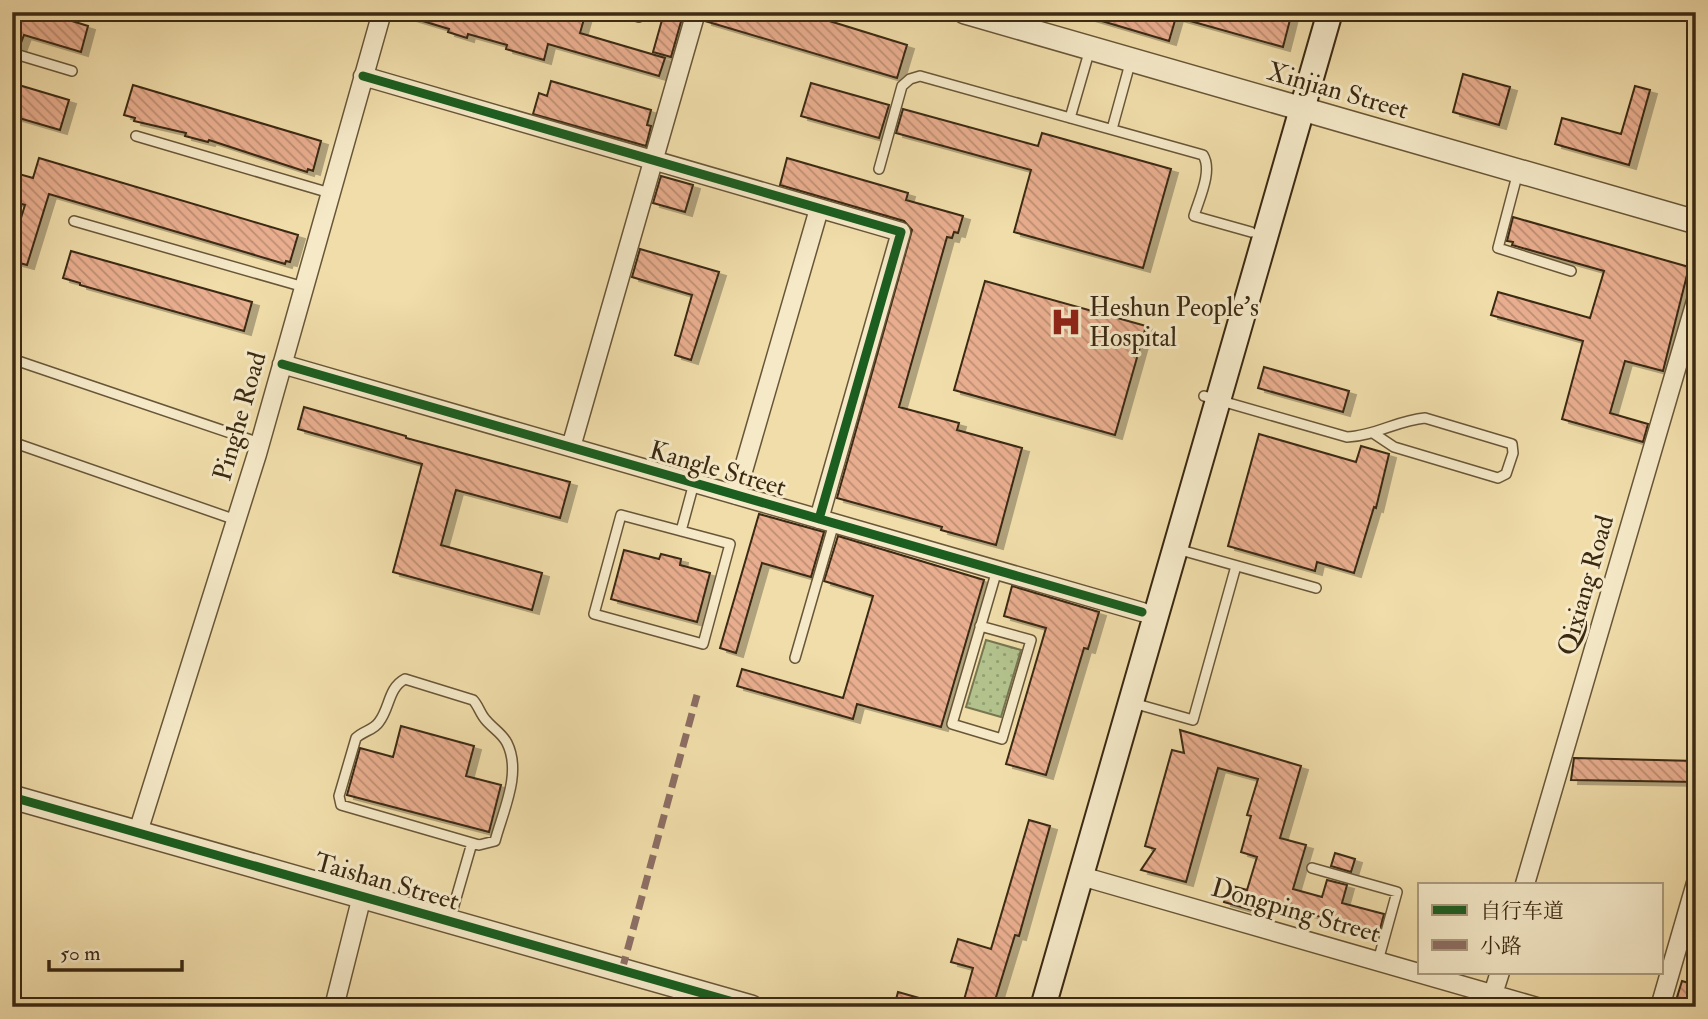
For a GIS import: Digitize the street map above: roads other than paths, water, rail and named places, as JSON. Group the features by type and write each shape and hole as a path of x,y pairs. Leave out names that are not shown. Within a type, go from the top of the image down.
{"main road":[{"path":"1028,1007 1142,612 1211,399 1295,107 1314,12"},
{"path":"1043,1007 1175,549 1251,232 1330,12"}],"street":[{"name":"Pinghe Road","path":"138,832 260,443 382,12"},
{"path":"571,447 695,12"},
{"name":"Xinjian Street","path":"965,12 1696,222"},
{"path":"363,76 901,232 827,521"},
{"path":"736,495 819,208"},
{"name":"Qixiang Road","path":"1525,883 1696,301"},
{"name":"Kangle Street","path":"282,364 1142,612"},
{"name":"Taishan Street","path":"12,797 751,1007"},
{"name":"Dongping Street","path":"1081,876 1418,972"},
{"path":"1660,1007 1696,883"},
{"path":"334,1007 362,896"},
{"name":"Dongping Street","path":"1423,974 1537,1007"},
{"path":"1493,994 1499,974"}],"lane":[{"path":"623,12 639,17"},
{"path":"1070,118 1090,48"},
{"path":"12,54 72,71"},
{"path":"1112,129 1131,60"},
{"path":"879,169 902,86 910,79 920,76 1203,155 1207,161 1207,170 1194,216 1251,232"},
{"path":"136,136 330,193"},
{"path":"1518,171 1498,248 1571,271"},
{"path":"74,221 304,287"},
{"path":"18,361 260,443"},
{"path":"1211,399 1347,437 1373,433 1413,419 1425,418 1512,444 1513,453 1506,474 1498,478 1394,447 1373,433"},
{"path":"12,442 236,520"},
{"path":"681,531 694,483"},
{"path":"621,515 681,531 730,544 703,644 594,614 621,515"},
{"path":"795,658 827,521"},
{"path":"1175,549 1316,588"},
{"path":"1131,703 1193,720 1236,566"},
{"path":"981,626 1031,640 1002,739 952,724 997,570"},
{"path":"405,679 473,700 485,719 501,733 508,744 513,758 512,778 495,841 479,845 472,843 341,805 339,796 356,738 380,721 395,686 405,679"},
{"path":"450,921 472,843"},
{"path":"1312,868 1397,892 1378,961"}],"place":[{"name":"Heshun People's Hospital","path":"1066,322"}]}
